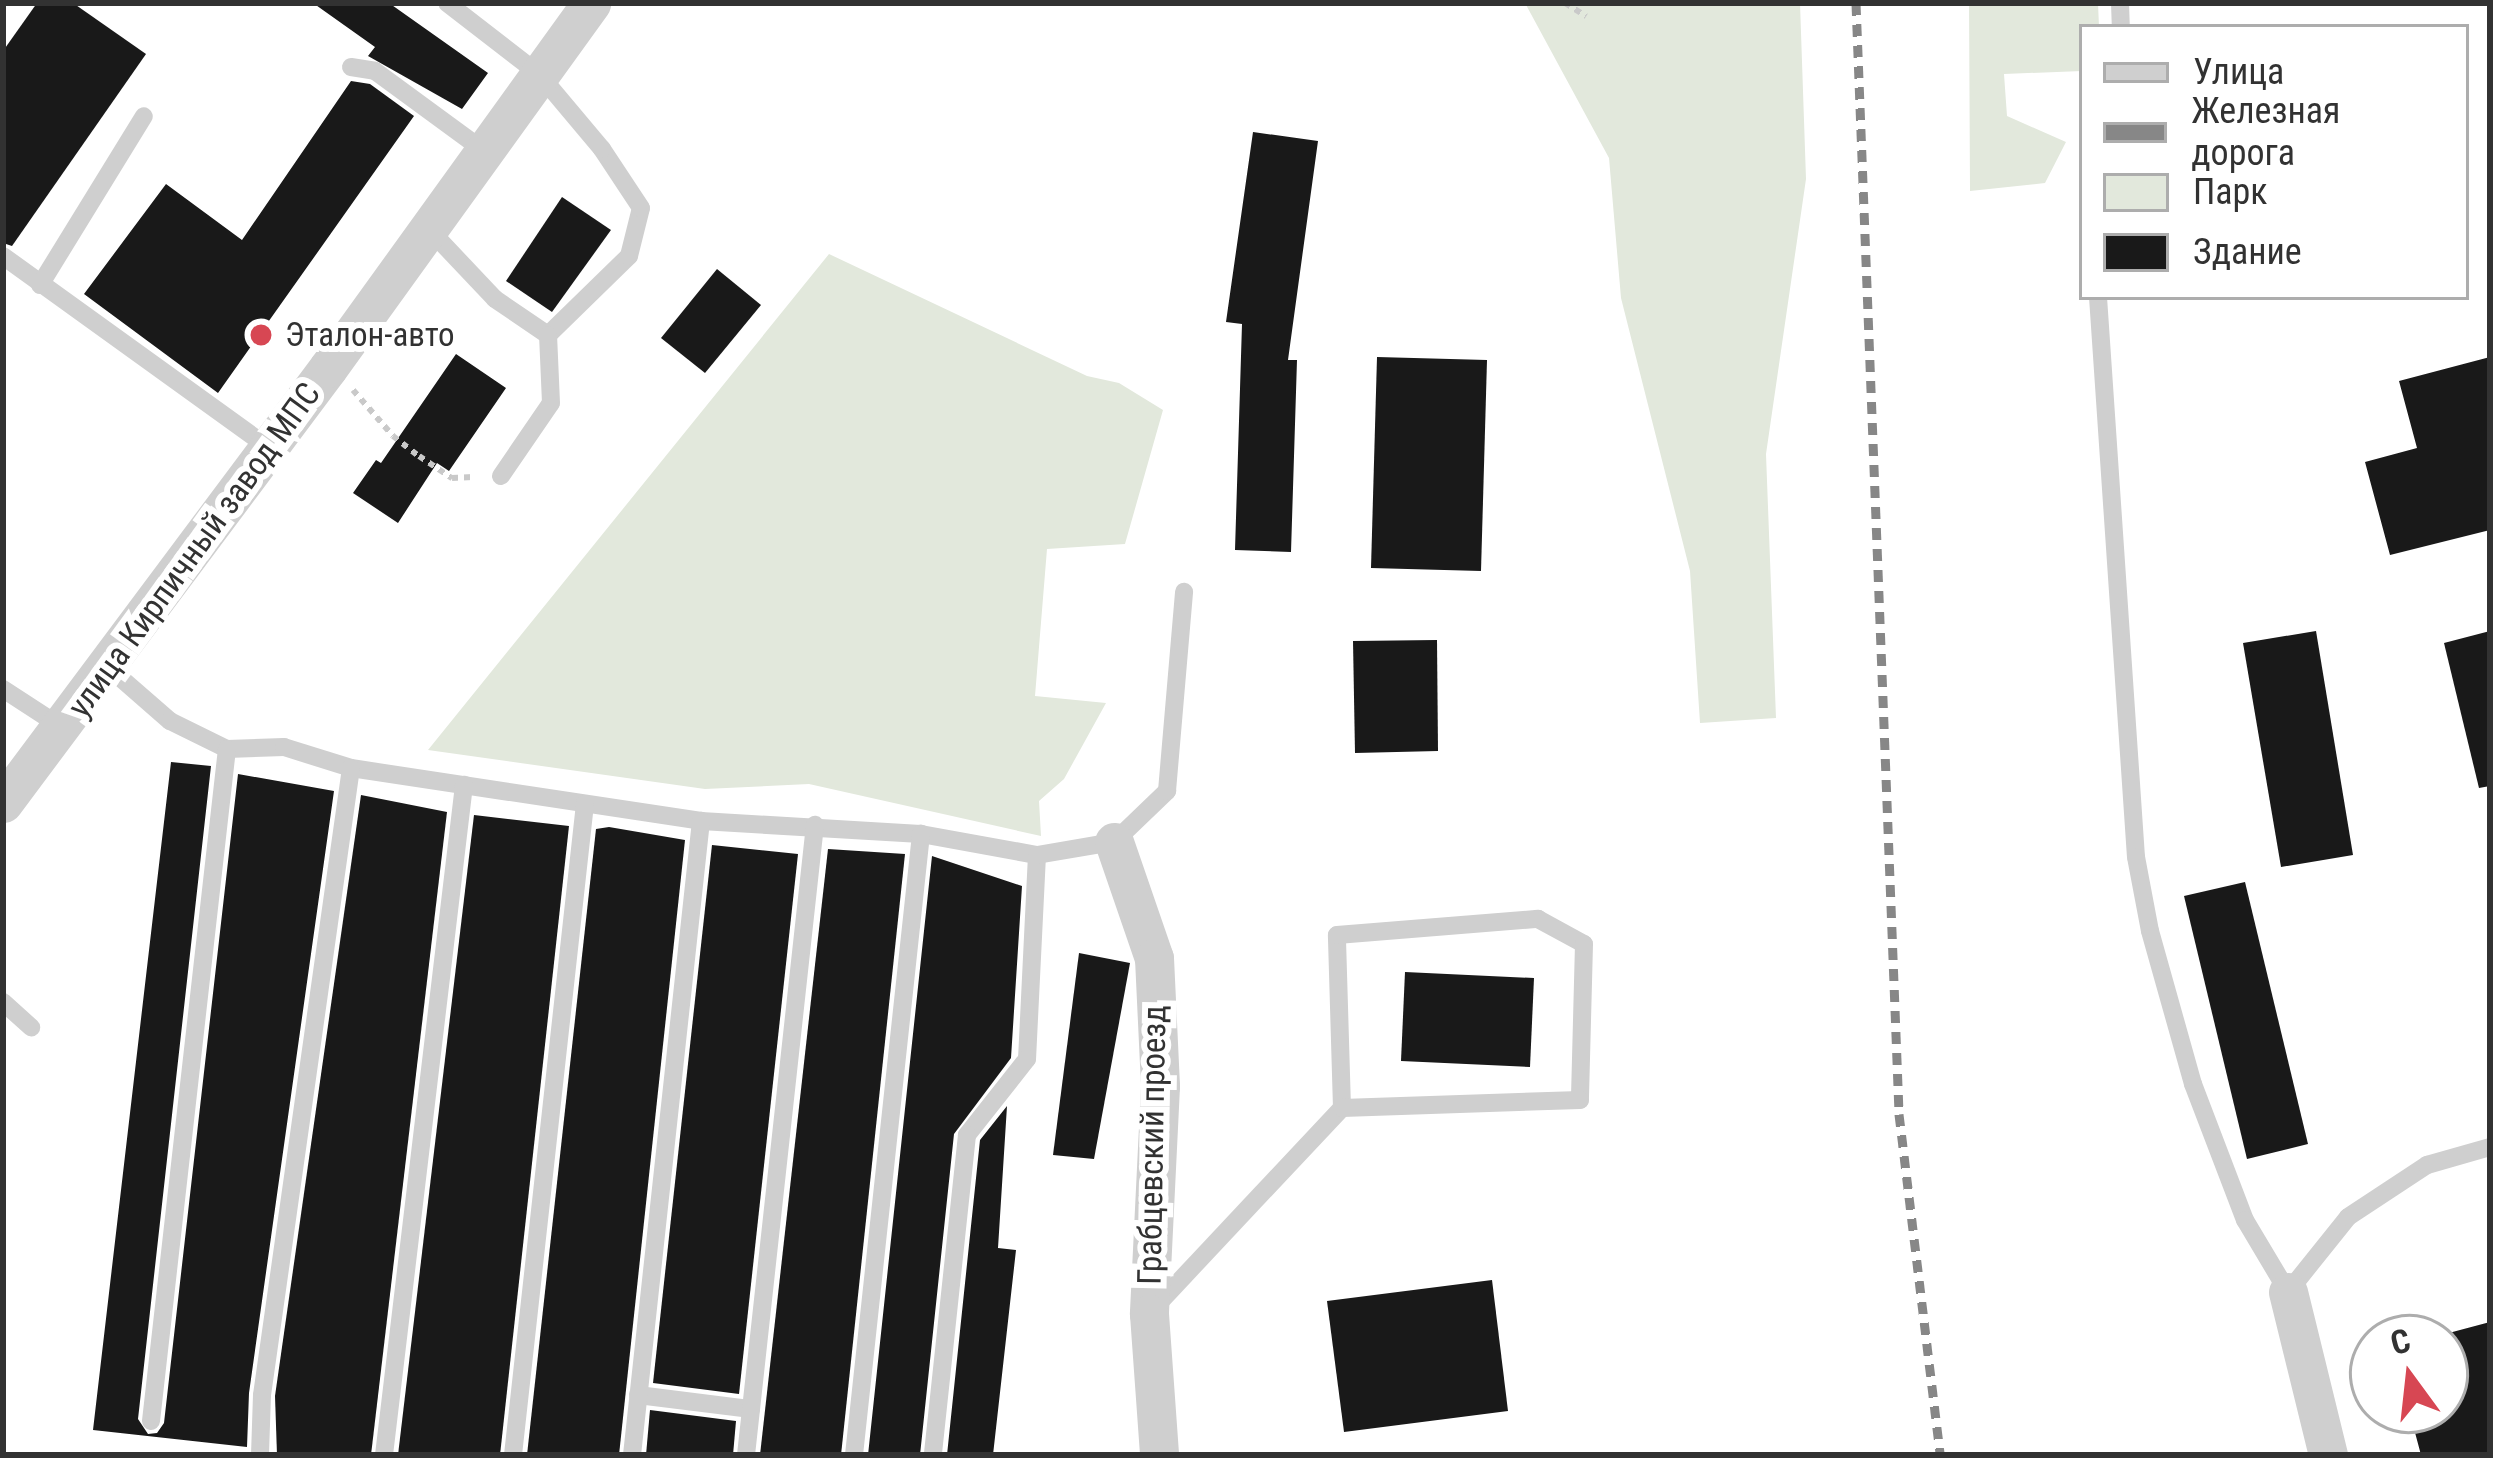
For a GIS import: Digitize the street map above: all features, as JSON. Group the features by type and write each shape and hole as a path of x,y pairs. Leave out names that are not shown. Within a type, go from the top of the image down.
{"street":[{"name":"улица Кирпичный завод МПС","path":"3,803 328,368 591,3"},
{"name":"Грабцевский проезд","path":"1114,842 1154,958 1160,1086 1149,1314 1159,1455"},
{"path":"2288,1292 2328,1455"}],"lane":[{"path":"447,3 539,74 602,149 641,208 629,256 548,335 551,403 501,476"},
{"path":"351,67 375,71 483,150"},
{"path":"40,285 144,116"},
{"path":"426,226 495,299 548,335"},
{"path":"3,256 269,448"},
{"path":"2098,300 2139,876 2193,1084 2246,1220 2288,1292 2348,1216 2427,1165 2490,1147"},
{"path":"108,667 170,721 227,749 284,747 351,768 701,821 921,834 1037,855 1114,842 1168,791 1184,592"},
{"path":"3,689 63,728"},
{"path":"151,1421 227,749"},
{"path":"260,1455 262,1394 351,768"},
{"path":"384,1455 464,785"},
{"path":"513,1455 585,803"},
{"path":"632,1455 701,821"},
{"path":"746,1455 815,825"},
{"path":"854,1455 921,834"},
{"path":"933,1455 967,1135 1027,1058 1037,855"},
{"path":"1149,1314 1342,1108 1337,935 1538,919 1584,944 1580,1100 1342,1108"},
{"path":"3,1002 31,1027"},
{"path":"638,1394 751,1409"}],"path":[{"path":"1564,3 1586,16"},
{"path":"328,368 368,404 393,436 452,478 501,476"}],"green space":[{"path":"1525,3 1800,3 1806,179 1766,454 1776,718 1700,723 1690,571 1621,298 1609,158"},
{"path":"1969,3 2098,3 2099,24 2079,24 2079,71 2004,74 2007,116 2066,142 2045,183 1970,191"},
{"path":"829,254 1087,376 1119,383 1163,410 1125,544 1047,549 1035,696 1106,703 1064,779 1039,801 1041,836 809,784 705,789 428,750"}],"building":[{"path":"37,3 73,3 146,54 12,246 3,243 3,51"},
{"path":"313,3 389,3 488,73 462,109 368,56 375,47"},
{"path":"351,81 370,84 414,116 218,393 84,294 166,184 242,240"},
{"path":"1253,132 1318,141 1288,360 1297,360 1291,552 1235,550 1242,324 1226,322"},
{"path":"562,197 611,230 552,312 506,281"},
{"path":"717,269 761,305 705,373 661,338"},
{"path":"456,354 506,388 449,471 437,463 398,523 353,493 376,460 381,463"},
{"path":"1377,357 1487,360 1481,571 1371,568"},
{"path":"2490,357 2490,530 2390,555 2365,462 2417,448 2399,381"},
{"path":"2316,631 2353,855 2281,867 2243,643"},
{"path":"2490,631 2490,786 2479,788 2444,643"},
{"path":"1437,640 1438,751 1355,753 1353,641"},
{"path":"171,762 211,766 138,1419 148,1434 157,1433 164,1423 238,774 334,791 249,1393 247,1447 93,1430"},
{"path":"361,795 447,812 371,1455 277,1455 275,1396"},
{"path":"474,815 569,826 500,1455 398,1455"},
{"path":"596,829 685,840 619,1455 527,1455"},
{"path":"712,845 798,854 739,1394 653,1383"},
{"path":"828,849 905,854 841,1455 760,1455"},
{"path":"932,856 1022,886 1011,1058 954,1134 920,1455 868,1455"},
{"path":"2245,882 2308,1144 2247,1159 2184,896"},
{"path":"1079,953 1130,963 1094,1159 1053,1155"},
{"path":"1405,972 1534,978 1530,1067 1401,1061"},
{"path":"1007,1106 998,1248 1016,1250 993,1455 947,1455 980,1140"},
{"path":"1492,1280 1508,1411 1344,1432 1327,1301"},
{"path":"2490,1322 2490,1455 2421,1455 2415,1434 2469,1434 2469,1328"},
{"path":"650,1410 736,1421 733,1455 646,1455"}],"railway":[{"path":"1856,3 1899,1114 1940,1455"}],"place":[{"name":"Эталон-авто","path":"261,335"}]}
